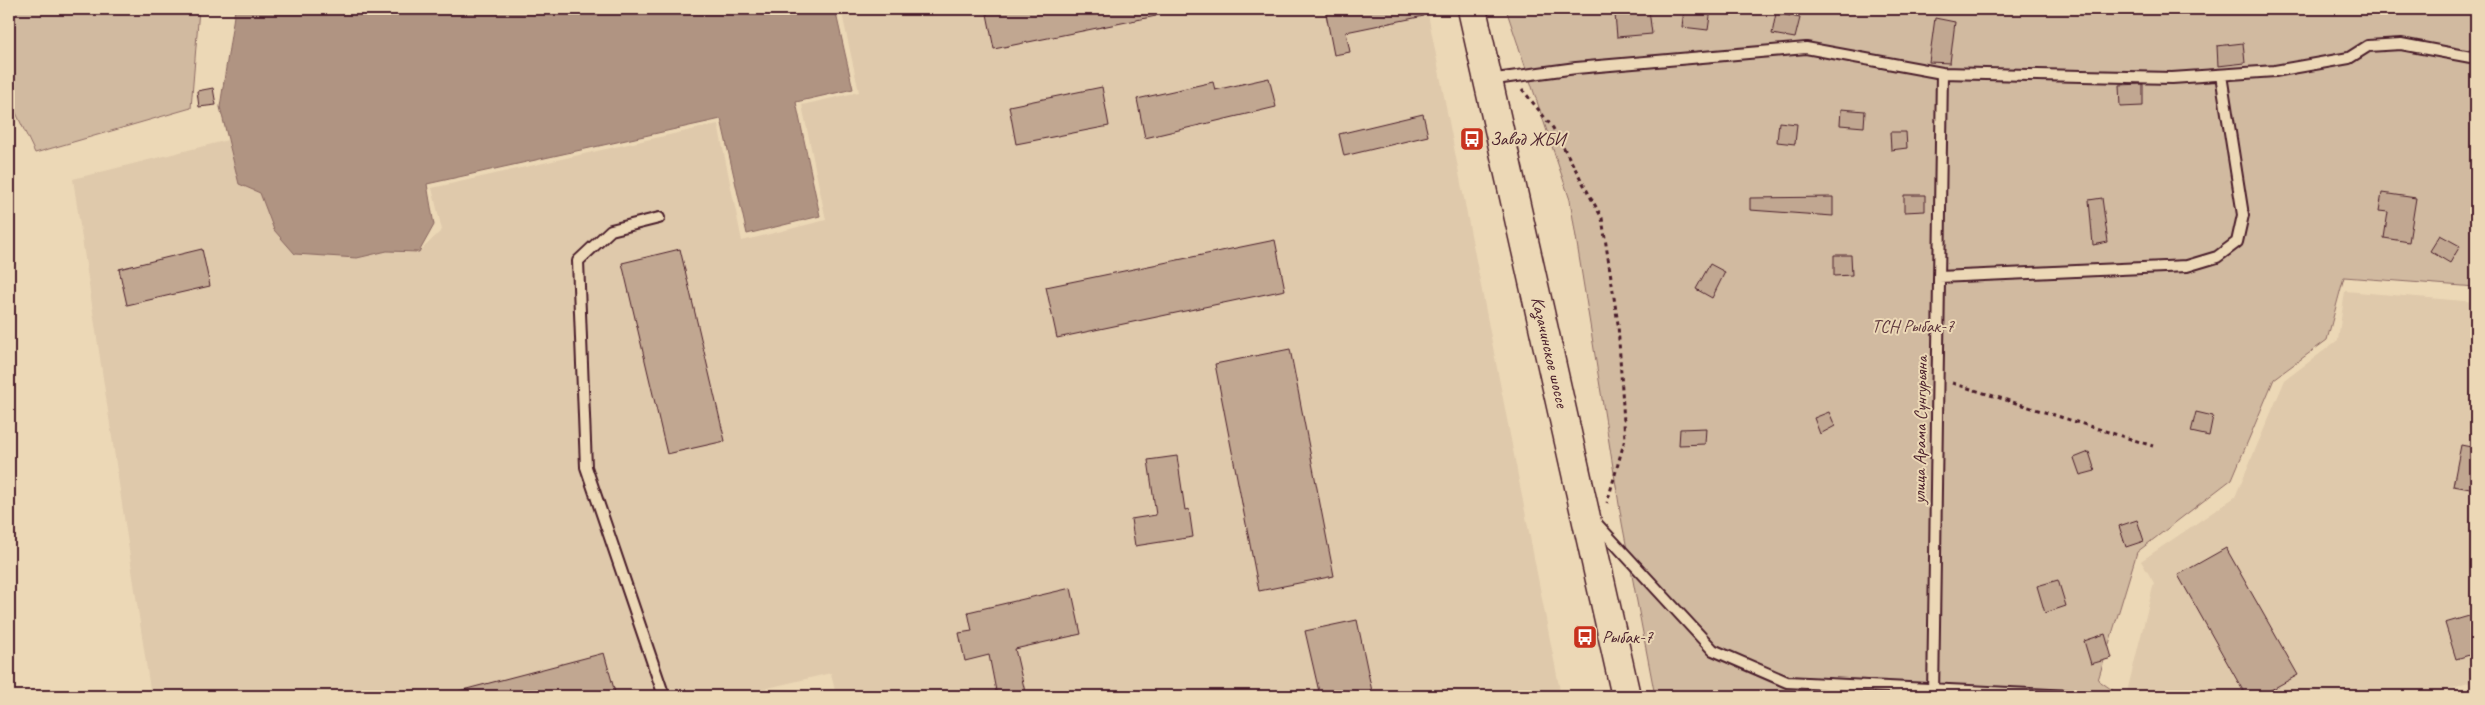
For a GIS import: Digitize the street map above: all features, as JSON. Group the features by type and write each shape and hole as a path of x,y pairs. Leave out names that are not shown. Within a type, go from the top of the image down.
{"main road":[{"name":"Казачинское шоссе","path":"1472,9 1500,78 1593,520 1626,696"}],"lane":[{"path":"1500,78 1576,68 1806,48 1942,73 2172,78 2275,71 2349,58 2368,46 2401,44 2476,58"},
{"name":"улица Арама Сунгурьяна","path":"1933,693 1942,73"},
{"path":"1939,277 2187,266 2217,257 2237,242 2243,215 2221,75"},
{"path":"659,218 611,230 578,261 586,467 664,696"},
{"path":"1593,520 1713,650 1787,682 1933,693 2070,696"}],"path":[{"path":"1500,78 1553,128 1602,218 1618,324 1625,439 1593,520"},
{"path":"1937,378 2153,446"}],"shaded area":[{"path":"235,9 835,9 853,89 796,102 820,216 747,234 721,119 427,184 434,225 419,252 387,251 357,258 295,254 274,230 260,193 239,184 220,107"},
{"path":"841,9 1427,9 1561,696 836,696 831,673 734,696 151,696 73,179 228,140 239,184 260,193 274,230 357,258 387,251 419,252 442,230 432,188 718,124 742,241 826,220 802,105 859,92"},
{"path":"2345,291 2476,302 2476,680 2431,696 2126,696 2154,583 2141,561 2235,497 2285,380 2338,340"}],"green space":[{"path":"9,9 199,9 191,108 35,153 9,98"},
{"name":"ТСН Рыбак-7","path":"1506,9 2476,9 2476,287 2344,277 2327,340 2274,379 2232,479 2137,552 2098,680 2121,696 1655,696 1622,523 1570,200"}],"building":[{"path":"986,9 1155,9 1156,16 994,49"},
{"path":"1325,9 1423,9 1424,16 1346,32 1350,52 1334,55"},
{"path":"1684,9 1711,9 1708,30 1682,27"},
{"path":"1649,10 1652,34 1617,37 1615,14"},
{"path":"1776,13 1800,18 1795,38 1772,34"},
{"path":"1935,18 1955,22 1950,63 1929,62"},
{"path":"2243,43 2245,63 2218,66 2217,46"},
{"path":"1269,78 1276,107 1145,138 1137,99 1213,82 1215,90"},
{"path":"2143,84 2143,106 2120,107 2119,85"},
{"path":"1102,87 1109,126 1016,144 1009,106"},
{"path":"213,88 216,105 199,107 197,91"},
{"path":"1841,109 1865,111 1864,127 1840,125"},
{"path":"1423,114 1428,136 1344,156 1339,134"},
{"path":"1779,122 1797,124 1795,144 1777,142"},
{"path":"1890,132 1906,132 1907,148 1891,150"},
{"path":"2382,193 2416,198 2409,242 2384,238 2388,212 2379,211"},
{"path":"1904,195 1925,195 1925,211 1904,212"},
{"path":"1833,197 1833,216 1750,210 1750,198"},
{"path":"2102,198 2108,242 2093,245 2089,200"},
{"path":"2440,235 2460,246 2450,263 2430,251"},
{"path":"1275,240 1285,290 1057,338 1046,287"},
{"path":"202,249 210,286 127,305 119,269"},
{"path":"680,249 725,441 667,454 622,263"},
{"path":"1834,255 1851,255 1852,275 1834,276"},
{"path":"1710,264 1725,272 1712,298 1696,289"},
{"path":"1290,349 1334,576 1259,591 1215,364"},
{"path":"1829,412 1835,426 1820,434 1814,418"},
{"path":"2196,412 2213,416 2209,436 2191,432"},
{"path":"1706,428 1705,444 1679,445 1680,429"},
{"path":"2461,445 2476,448 2476,490 2453,486"},
{"path":"2089,452 2095,471 2080,475 2074,458"},
{"path":"1177,456 1185,510 1189,509 1193,537 1135,546 1131,519 1156,515 1148,460"},
{"path":"2137,520 2144,541 2126,547 2119,526"},
{"path":"2226,548 2298,675 2260,696 2246,696 2178,575"},
{"path":"2058,580 2066,606 2045,613 2037,586"},
{"path":"1071,588 1081,634 1015,649 1026,696 997,696 989,655 965,661 959,633 972,631 968,612"},
{"path":"2476,614 2476,653 2456,659 2445,623"},
{"path":"1357,620 1373,696 1320,696 1305,631"},
{"path":"2105,634 2112,658 2091,664 2084,641"},
{"path":"604,653 616,696 460,696 459,691"}],"place":[{"name":"Завод ЖБИ","path":"1472,139"},
{"name":"Рыбак-7","path":"1585,637"}]}
